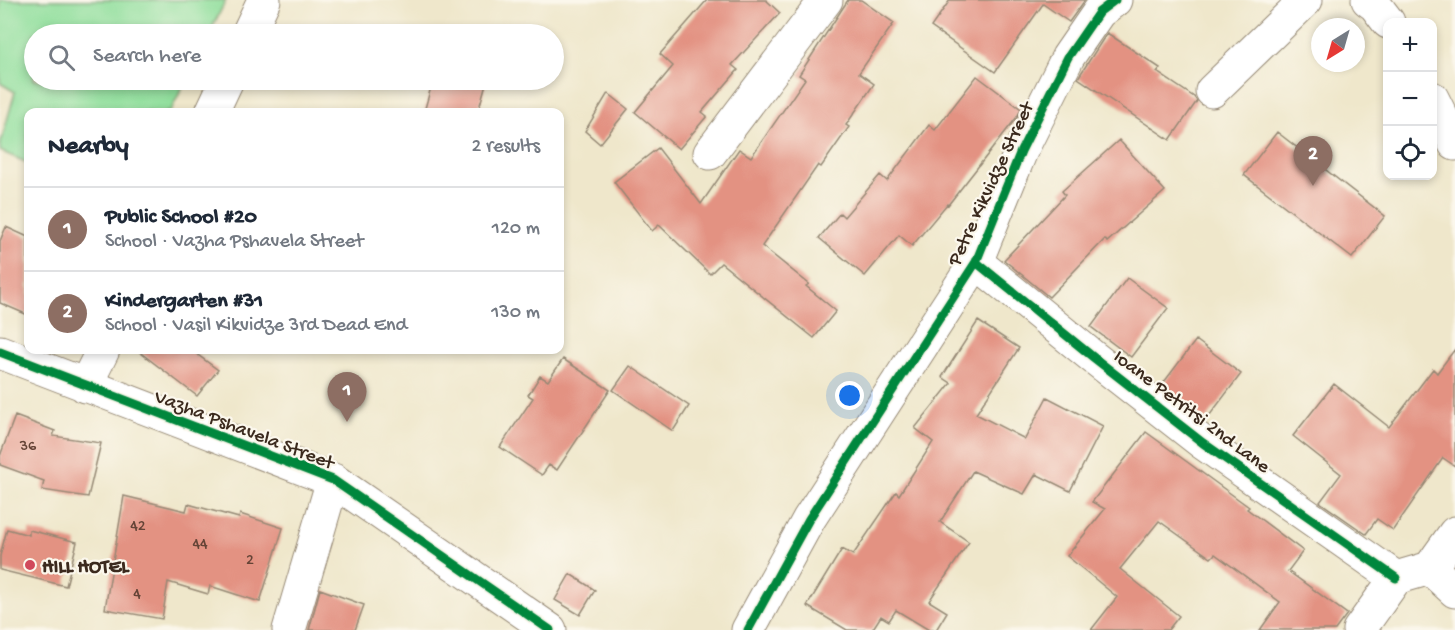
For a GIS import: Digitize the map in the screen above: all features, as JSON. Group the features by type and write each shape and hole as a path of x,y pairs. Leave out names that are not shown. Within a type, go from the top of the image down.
{"street":[{"path":"253,24 264,0"},
{"path":"710,153 826,0"},
{"name":"Petre Kikvidze Street","path":"748,630 809,519 976,262 1021,150 1068,57 1099,12 1115,0"},
{"path":"1212,91 1306,0"},
{"path":"1368,0 1385,18"},
{"path":"214,108 222,90"},
{"path":"1437,108 1455,144"},
{"name":"Ioane Petritsi 2nd Lane","path":"976,262 1203,443 1396,578"},
{"name":"Vazha Pshavela Street","path":"0,352 333,480 550,630"},
{"path":"85,386 101,354"},
{"path":"289,630 333,480"},
{"path":"1359,630 1396,578 1430,568 1455,533"},
{"path":"1430,568 1455,591"}],"green space":[{"path":"0,0 226,0 214,24 24,24 24,90 181,90 172,108 24,108 24,161 0,151 15,92 0,83"}],"building":[{"path":"707,0 766,0 780,13 732,65 738,70 702,112 707,116 679,149 635,112 673,66 660,54"},
{"path":"848,0 861,0 894,23 859,73 874,84 846,125 849,127 821,167 818,165 762,246 809,284 806,286 836,311 814,338 721,263 710,274 659,225 652,231 614,182 658,148 701,204 739,149 751,157 805,79 799,75"},
{"path":"950,0 1085,0 1069,22 1043,4 995,72 931,27"},
{"path":"1107,33 1160,68 1157,72 1197,101 1170,140 1078,78"},
{"path":"977,76 1021,109 1017,117 948,205 912,246 899,235 865,276 819,238 840,213 844,217 880,175 887,181 929,125 935,130"},
{"path":"430,90 484,90 479,108 425,108"},
{"path":"608,93 628,109 600,144 585,131"},
{"path":"1277,132 1385,216 1352,258 1244,175"},
{"path":"1119,140 1165,191 1107,242 1105,239 1049,297 1004,260 1065,195 1062,191"},
{"path":"6,227 24,235 24,313 0,303 0,241"},
{"path":"1127,278 1168,308 1131,357 1091,327"},
{"path":"978,321 1019,348 976,414 1025,439 1047,397 1103,426 1070,491 1036,474 1024,494 973,471 940,522 969,542 929,601 947,612 936,630 929,630 896,610 889,621 881,616 872,630 847,630 807,606 842,549 853,555 896,492 899,495 933,442 915,428 951,383 942,377"},
{"path":"1196,340 1241,374 1206,420 1161,386"},
{"path":"1455,349 1455,466 1443,458 1393,530 1377,519 1366,534 1320,502 1341,474 1293,436 1334,384 1389,427 1433,369 1437,373"},
{"path":"142,354 196,354 218,370 197,396"},
{"path":"563,359 610,390 557,470 549,465 542,475 500,447 533,398 528,395 540,376 548,381"},
{"path":"630,366 689,406 673,431 613,390"},
{"path":"15,416 55,431 53,436 101,443 88,497 42,490 44,481 0,465 0,456"},
{"path":"1146,432 1249,507 1247,509 1303,551 1288,571 1347,614 1335,630 1260,630 1280,602 1215,554 1211,558 1159,521 1120,569 1179,616 1168,630 1091,630 1117,597 1067,556 1105,509 1092,502"},
{"path":"124,496 186,511 188,504 239,518 240,514 283,528 260,602 210,586 208,594 168,582 162,619 105,609"},
{"path":"7,529 29,535 29,530 77,542 66,586 0,570 0,556"},
{"path":"570,574 595,590 580,615 555,600"},
{"path":"320,589 364,605 355,630 309,630"}],"cycle path":[{"path":"748,630 809,519 976,262 1021,151 1068,57 1099,12 1115,0"},
{"path":"976,262 1203,443 1396,578"},
{"path":"0,352 333,480 550,630"}],"place":[{"name":"Kindergarten #31","path":"1313,186"},
{"name":"Public School #20","path":"347,422"},
{"name":"HILL HOTEL","path":"30,565"}]}
